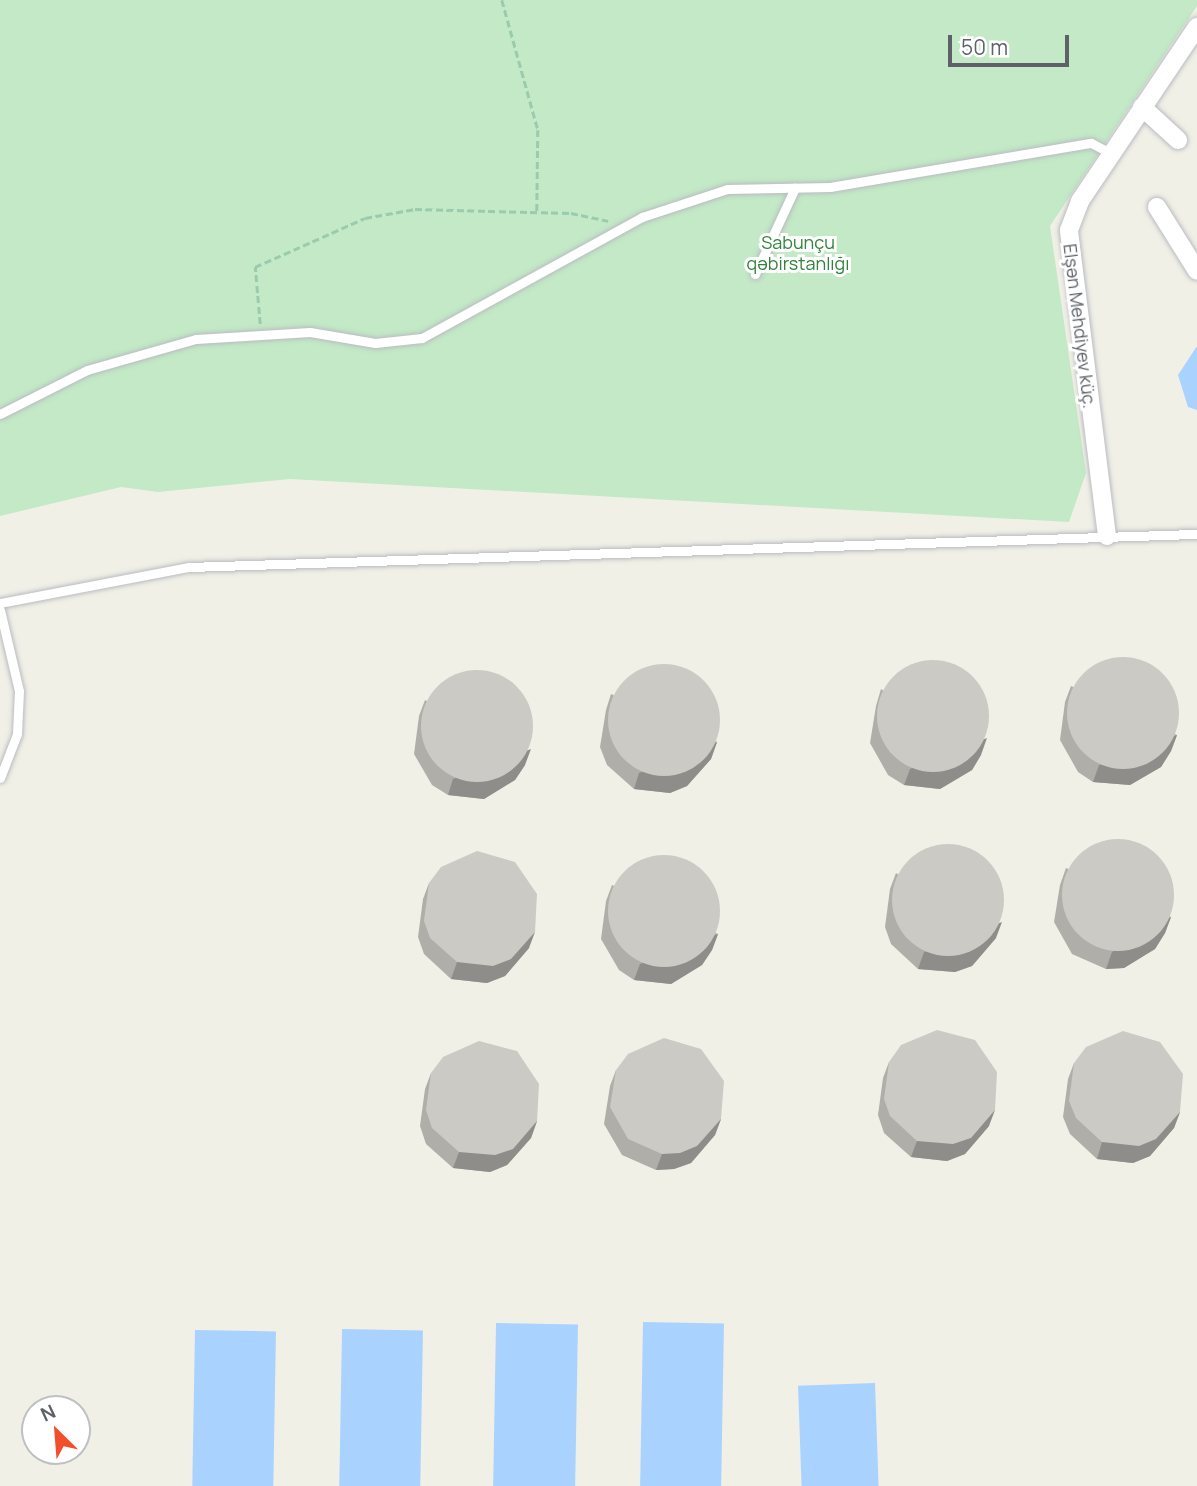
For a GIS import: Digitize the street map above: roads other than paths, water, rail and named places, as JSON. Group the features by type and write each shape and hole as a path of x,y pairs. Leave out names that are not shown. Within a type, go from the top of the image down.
{"street":[{"name":"Elşən Mehdiyev küç.","path":"1107,536 1068,241 1076,210 1111,153 1197,27"},
{"path":"1142,107 1178,140"},
{"path":"1157,207 1197,271"}],"lane":[{"path":"0,414 131,355 261,333 310,332 375,343 422,338 620,228 727,189 795,188 1091,143 1111,153"},
{"path":"755,274 795,188"},
{"path":"0,603 189,567 1197,534"},
{"path":"0,610 19,691 17,734 0,778"}],"water":[{"path":"1197,346 1197,410 1188,407 1178,375"},
{"path":"643,1322 724,1323 721,1486 640,1486"},
{"path":"496,1323 578,1324 575,1486 493,1486"},
{"path":"342,1329 423,1330 420,1486 339,1486"},
{"path":"195,1330 276,1331 273,1486 192,1486"},
{"path":"875,1383 879,1486 802,1486 798,1386"}],"park label":[{"name":"Sabunçu qəbirstanlığı","path":"798,253"}]}
